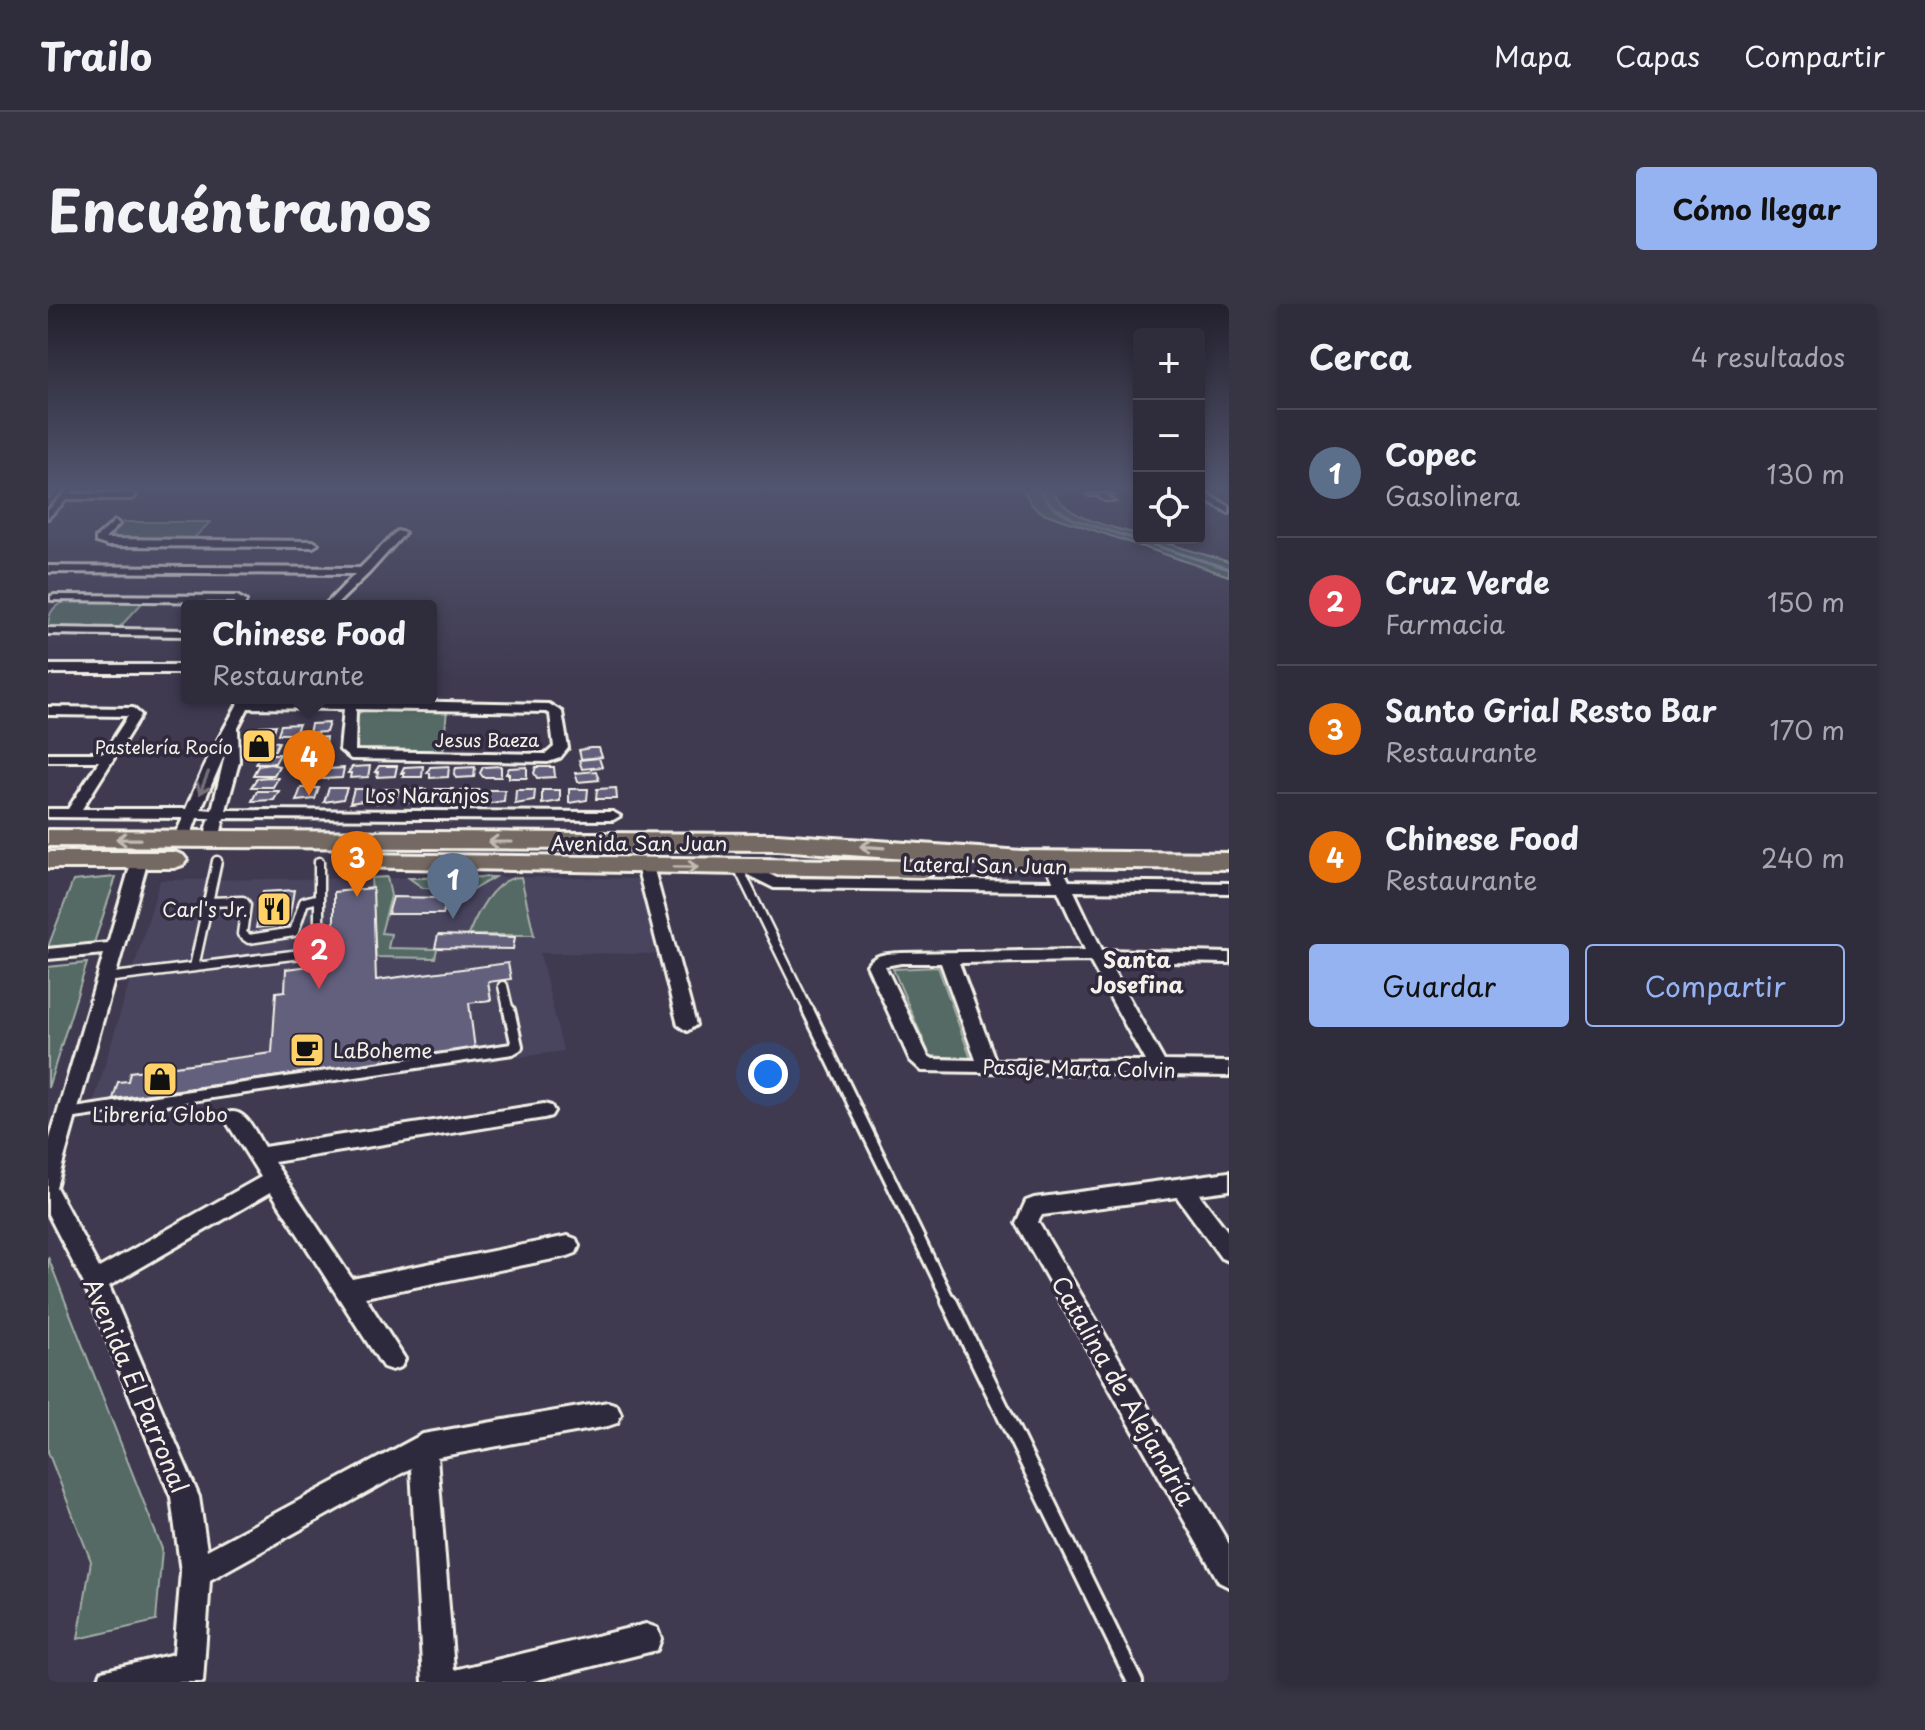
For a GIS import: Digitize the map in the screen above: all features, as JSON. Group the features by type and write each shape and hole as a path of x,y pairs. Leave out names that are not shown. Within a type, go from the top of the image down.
{"main road":[{"name":"Avenida San Juan","path":"48,838 181,840 213,862 454,842 862,846 1037,859 1229,861"},
{"path":"328,862 363,858 445,861 460,854 460,848 454,842"},
{"path":"565,865 547,860 543,853 558,847 692,843"},
{"name":"Avenida San Juan","path":"48,860 741,867 1059,878 1229,872"}],"street":[{"path":"335,600 385,550"},
{"path":"288,571 296,562"},
{"path":"48,569 366,571"},
{"path":"52,603 75,569"},
{"path":"52,603 181,600"},
{"path":"191,600 239,600"},
{"path":"48,631 181,633"},
{"path":"173,669 181,661"},
{"path":"48,669 181,669"},
{"name":"Jesus Baeza","path":"240,711 549,708 556,712 561,748 548,758 351,755 347,750 349,711"},
{"path":"48,711 133,712 135,715 72,813"},
{"path":"181,840 213,762 240,711"},
{"path":"213,862 219,813 232,762 240,711"},
{"path":"48,757 108,757"},
{"name":"Los Naranjos","path":"48,813 613,816"},
{"path":"48,1182 140,860"},
{"path":"645,866 687,1025"},
{"path":"1059,878 1096,955 1158,1068"},
{"name":"Lateral San Juan","path":"1059,878 1229,888"},
{"path":"48,954 115,948"},
{"path":"988,1067 948,957 1096,955 1229,958"},
{"name":"Pasaje Marta Colvin","path":"948,957 881,960 876,965 920,1060 929,1066 1229,1069"},
{"path":"259,1156 544,1111"},
{"path":"234,1118 392,1359"},
{"path":"95,1282 274,1180"},
{"path":"1229,1181 1182,1187 1229,1251"},
{"name":"Catalina de Alejandría","path":"1182,1187 1034,1207 1027,1223 1229,1572"},
{"name":"Avenida El Parronal","path":"48,1193 56,1222 95,1282 185,1497 196,1572 188,1674"},
{"path":"347,1290 568,1246"},
{"path":"196,1572 423,1447 608,1414"},
{"path":"423,1447 439,1682"},
{"path":"463,1682 646,1639"},
{"path":"113,1682 188,1674"}],"lane":[{"path":"194,967 213,862"},
{"path":"106,978 309,953 319,946 319,898 328,862"},
{"path":"741,867 1135,1682"},
{"path":"207,902 243,901 246,905 242,934 249,939 294,932 304,902 319,898"},
{"path":"68,1114 512,1049 517,1046 503,986"}],"shaded area":[{"path":"641,879 659,954 540,953 563,1051 89,1118 160,880"}],"green space":[{"path":"1153,550 1191,550 1229,562 1229,576"},
{"path":"144,601 118,629 48,629 51,612 65,602"},
{"path":"447,709 443,753 363,752 357,748 357,715 362,711"},
{"path":"116,877 94,943 48,947 73,881"},
{"path":"387,877 391,896 381,933 391,934 388,948 437,949 435,958 376,957 371,878"},
{"path":"495,877 474,889 423,888 409,878"},
{"path":"521,877 534,935 468,935 482,907 495,890 511,879"},
{"path":"87,963 48,1088 48,967"},
{"path":"938,967 971,1059 930,1056 893,969"},
{"path":"48,1257 162,1549 156,1621 78,1639 91,1561 48,1452"}],"building":[{"path":"329,723 326,732 309,733 311,724"},
{"path":"299,724 295,734 278,734 281,725"},
{"path":"276,725 273,734 255,735 259,726"},
{"path":"326,737 325,746 304,747 305,739"},
{"path":"259,742 279,742 275,750 255,750"},
{"path":"599,748 602,757 581,759 579,750"},
{"path":"324,749 323,757 302,759 303,750"},
{"path":"263,753 280,754 275,763 255,763"},
{"path":"599,758 602,767 582,769 579,760"},
{"path":"318,764 317,773 296,775 297,766"},
{"path":"258,766 279,766 274,775 253,775"},
{"path":"370,766 368,777 350,778 351,773 348,773 352,767"},
{"path":"379,766 397,766 395,776 377,777 378,772 375,772"},
{"path":"423,766 422,777 403,777 404,773 401,773 404,767"},
{"path":"449,766 448,777 430,778 430,773 427,773 430,767"},
{"path":"501,766 501,777 483,777 480,773 483,767"},
{"path":"475,767 474,777 456,778 454,774 456,768"},
{"path":"527,767 527,778 509,778 506,774 509,768"},
{"path":"536,767 554,767 555,777 537,778 534,773"},
{"path":"344,768 342,778 323,779 326,769"},
{"path":"596,771 599,780 578,782 575,773"},
{"path":"257,778 278,778 273,787 251,787"},
{"path":"301,788 319,788 315,799 296,801"},
{"path":"329,788 347,788 343,799 324,802"},
{"path":"616,788 617,799 596,799 597,789"},
{"path":"354,789 373,789 369,800 350,803"},
{"path":"381,789 399,789 396,800 377,803"},
{"path":"408,789 426,789 424,800 405,803"},
{"path":"435,789 453,789 451,800 433,803"},
{"path":"569,789 588,789 587,800 569,803"},
{"path":"460,790 479,790 477,801 458,804"},
{"path":"487,790 505,790 504,801 485,804"},
{"path":"516,790 535,790 534,801 515,804"},
{"path":"542,790 560,790 560,801 542,804"},
{"path":"257,791 279,791 274,800 252,801"},
{"path":"373,888 376,980 508,963 511,979 488,982 491,1000 469,1003 475,1049 113,1099 118,1082 128,1081 130,1072 272,1053 276,992 285,991 286,969 334,963 334,892"},
{"path":"294,890 288,925 256,928 263,892"},
{"path":"393,897 447,898 443,914 388,914"},
{"path":"438,935 515,937 513,949 435,948"}],"waterway":[{"path":"1170,550 1229,569"}],"place":[{"name":"Pastelería Rocío","path":"259,746"},
{"name":"Chinese Food","path":"309,796"},
{"name":"Santo Grial Resto Bar","path":"357,897"},
{"name":"Carl's Jr.","path":"274,909"},
{"name":"Copec","path":"453,919"},
{"name":"Cruz Verde","path":"319,989"},
{"name":"LaBoheme","path":"307,1050"},
{"name":"Librería Globo","path":"160,1079"}],"district":[{"name":"Santa Josefina","path":"1137,970"}]}
